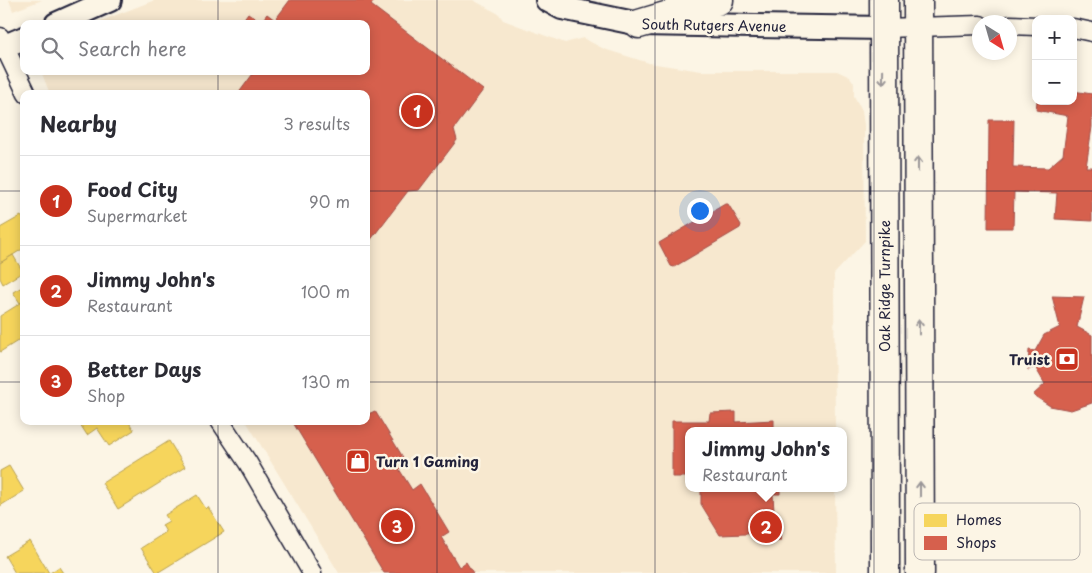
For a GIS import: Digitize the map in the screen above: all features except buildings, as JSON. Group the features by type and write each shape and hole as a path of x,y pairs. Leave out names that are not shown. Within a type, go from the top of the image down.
{"highway":[{"path":"639,24 719,0"},
{"name":"Oak Ridge Turnpike","path":"884,0 885,573"},
{"path":"918,0 920,503"},
{"path":"869,573 869,447 884,368"},
{"path":"920,560 920,573"}],"street":[{"path":"65,20 110,0"},
{"name":"South Rutgers Avenue","path":"547,0 562,8 639,24 885,28"},
{"path":"885,28 972,25"},
{"path":"1017,25 1032,26"},
{"path":"1077,29 1092,32"},
{"path":"20,39 1,44 24,90"},
{"path":"223,425 251,469 312,573"}],"shaded area":[{"path":"9,0 42,0 13,11"},
{"path":"155,0 473,0 499,14 503,20 565,43 583,38 604,49 649,63 701,71 837,71 850,77 854,83 854,96 862,111 864,125 865,241 834,274 835,427 685,427 685,492 835,492 836,573 339,573 248,425 370,425 370,90 48,90 43,75 370,75 370,20 103,20"}],"place":[{"name":"Food City","path":"417,111"},
{"name":"Truist","path":"1067,359"},
{"name":"Turn 1 Gaming","path":"358,461"},
{"name":"Better Days","path":"397,526"},
{"name":"Jimmy John's","path":"766,527"}]}
